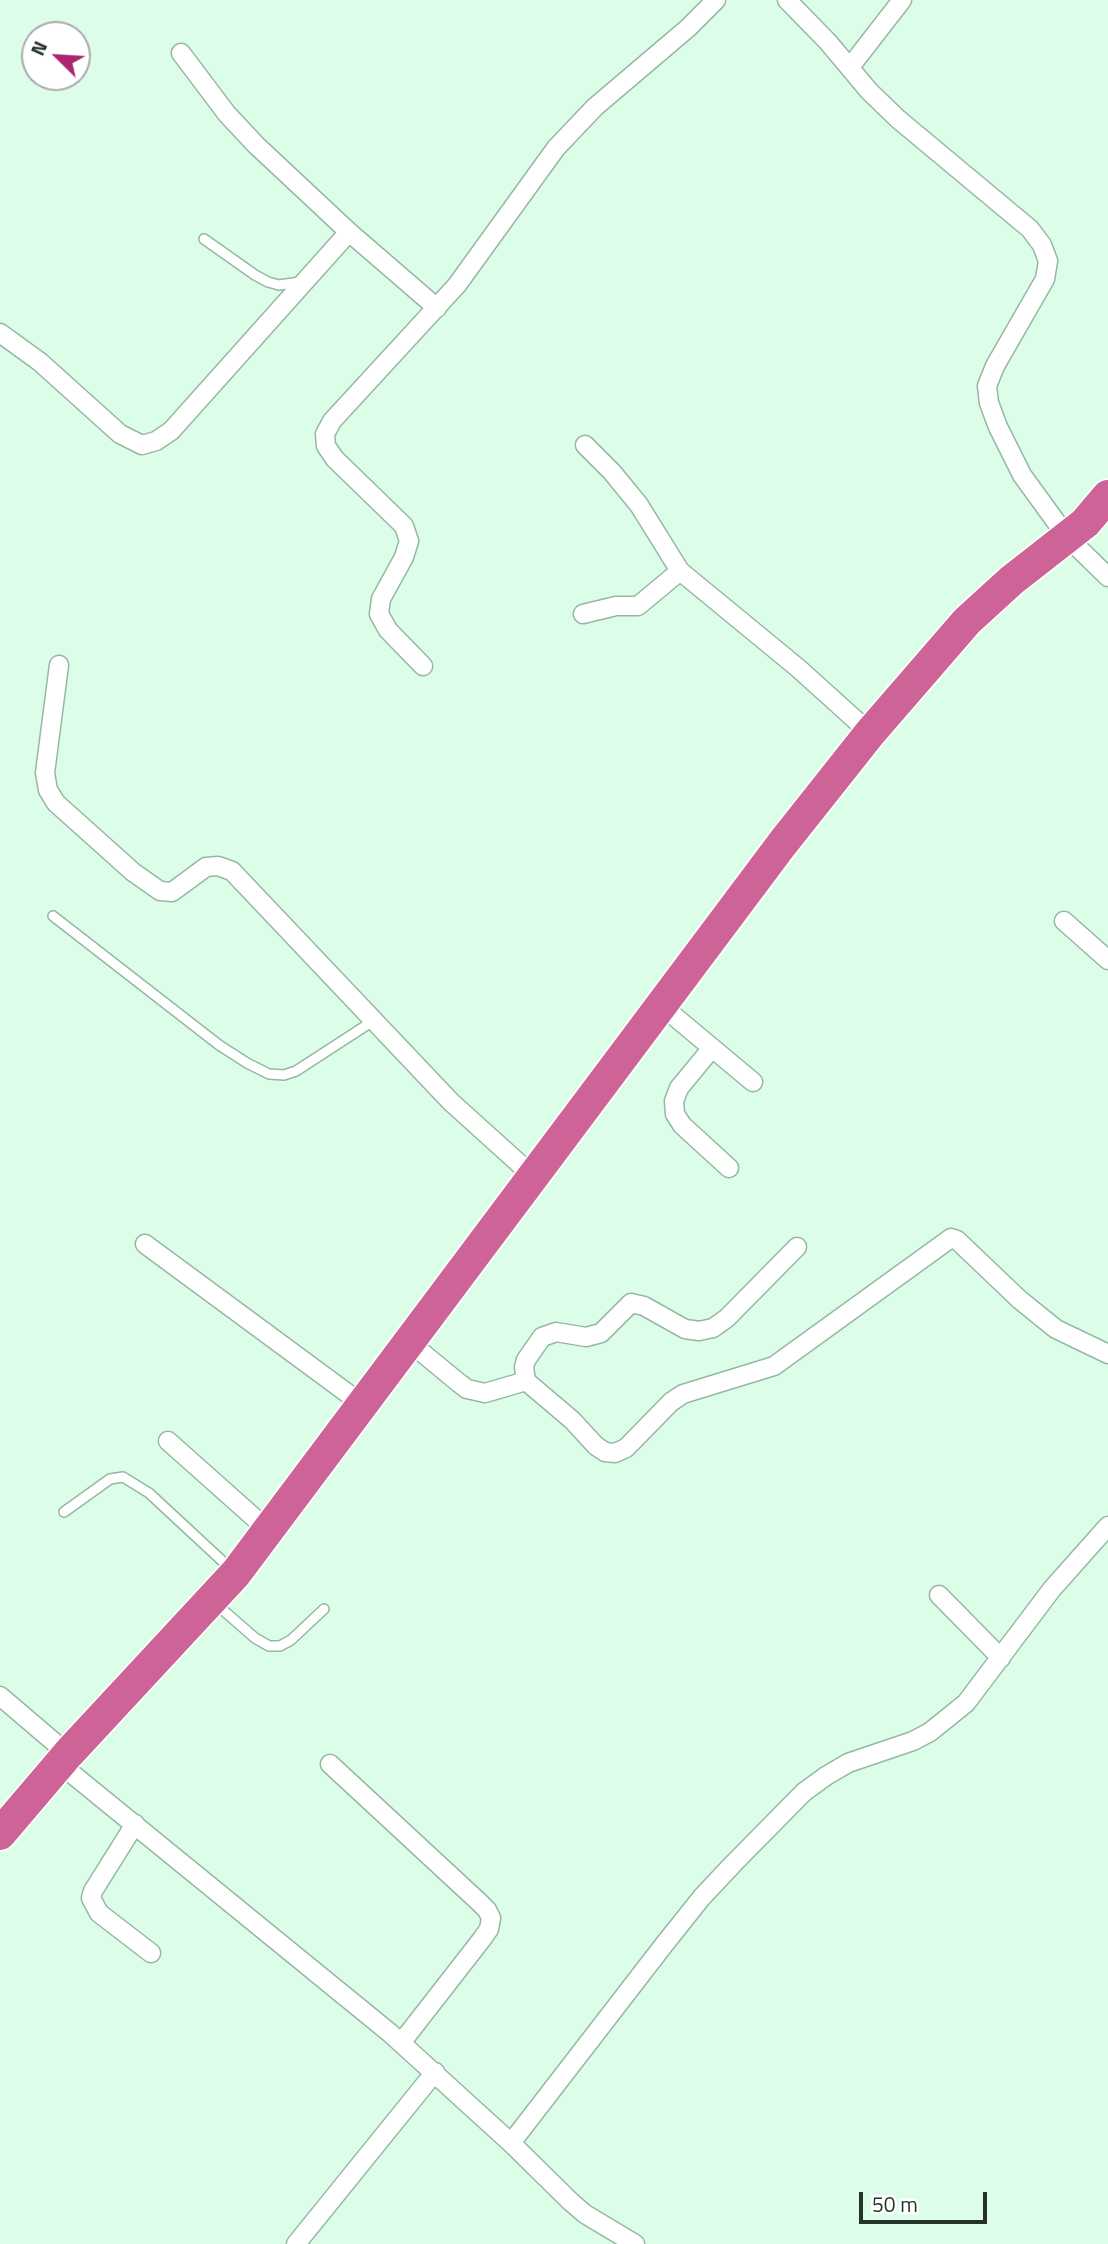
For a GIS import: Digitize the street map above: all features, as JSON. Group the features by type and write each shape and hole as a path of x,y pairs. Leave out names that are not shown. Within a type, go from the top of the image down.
{"highway":[{"path":"0,1834 64,1759 236,1573 782,844 870,733 967,621 1012,580 1085,523 1108,496"}],"street":[{"path":"423,666 388,630 379,614 381,599 404,557 409,541 404,526 335,459 326,446 325,434 332,421 437,308 505,222 556,148 595,107 688,28 716,0"},
{"path":"787,0 869,91 898,119 1030,229 1042,245 1048,261 1045,279 995,366 987,386 989,403 1013,460 1067,537 1108,577"},
{"path":"850,67 902,0"},
{"path":"181,53 227,114 256,145 349,232 437,308"},
{"path":"0,333 40,362 120,434 142,444 156,441 171,431 349,232"},
{"path":"585,445 639,505 680,571 798,668 870,733"},
{"path":"583,614 616,606 638,606 680,571"},
{"path":"59,665 45,773 48,790 56,803 133,872 160,891 172,892 206,867 218,866 232,871 451,1102 533,1177"},
{"path":"1064,921 1108,960"},
{"path":"662,1006 753,1082"},
{"path":"712,1048 679,1088 674,1101 674,1114 682,1125 729,1168"},
{"path":"797,1247 727,1318 713,1328 699,1331 685,1329 644,1306 631,1303 601,1333 586,1337 556,1332 542,1337 526,1360 526,1381 572,1420 596,1446 605,1452 615,1453 626,1448 671,1402 683,1394 762,1371 780,1363 951,1238 957,1240 1056,1329 1108,1354"},
{"path":"145,1244 362,1404"},
{"path":"408,1341 459,1383 474,1391 485,1393 526,1381"},
{"path":"168,1441 268,1530"},
{"path":"511,2143 702,1897 804,1792 848,1763 913,1741 930,1732 966,1703 1052,1589 1108,1526"},
{"path":"939,1595 1001,1658"},
{"path":"0,1696 135,1824 435,2072 571,2202 635,2244"},
{"path":"330,1764 488,1910 491,1918 489,1929 482,1939 401,2043"},
{"path":"135,1824 91,1898 99,1913 151,1953"},
{"path":"296,2244 435,2072"}],"lane":[{"path":"204,239 268,282 279,285 302,282"},
{"path":"53,916 219,1045 270,1074 284,1075 296,1071 373,1021"},
{"path":"64,1512 110,1479 123,1477 149,1493 236,1573"},
{"path":"212,1601 255,1639 268,1646 280,1646 291,1640 324,1609"}]}
